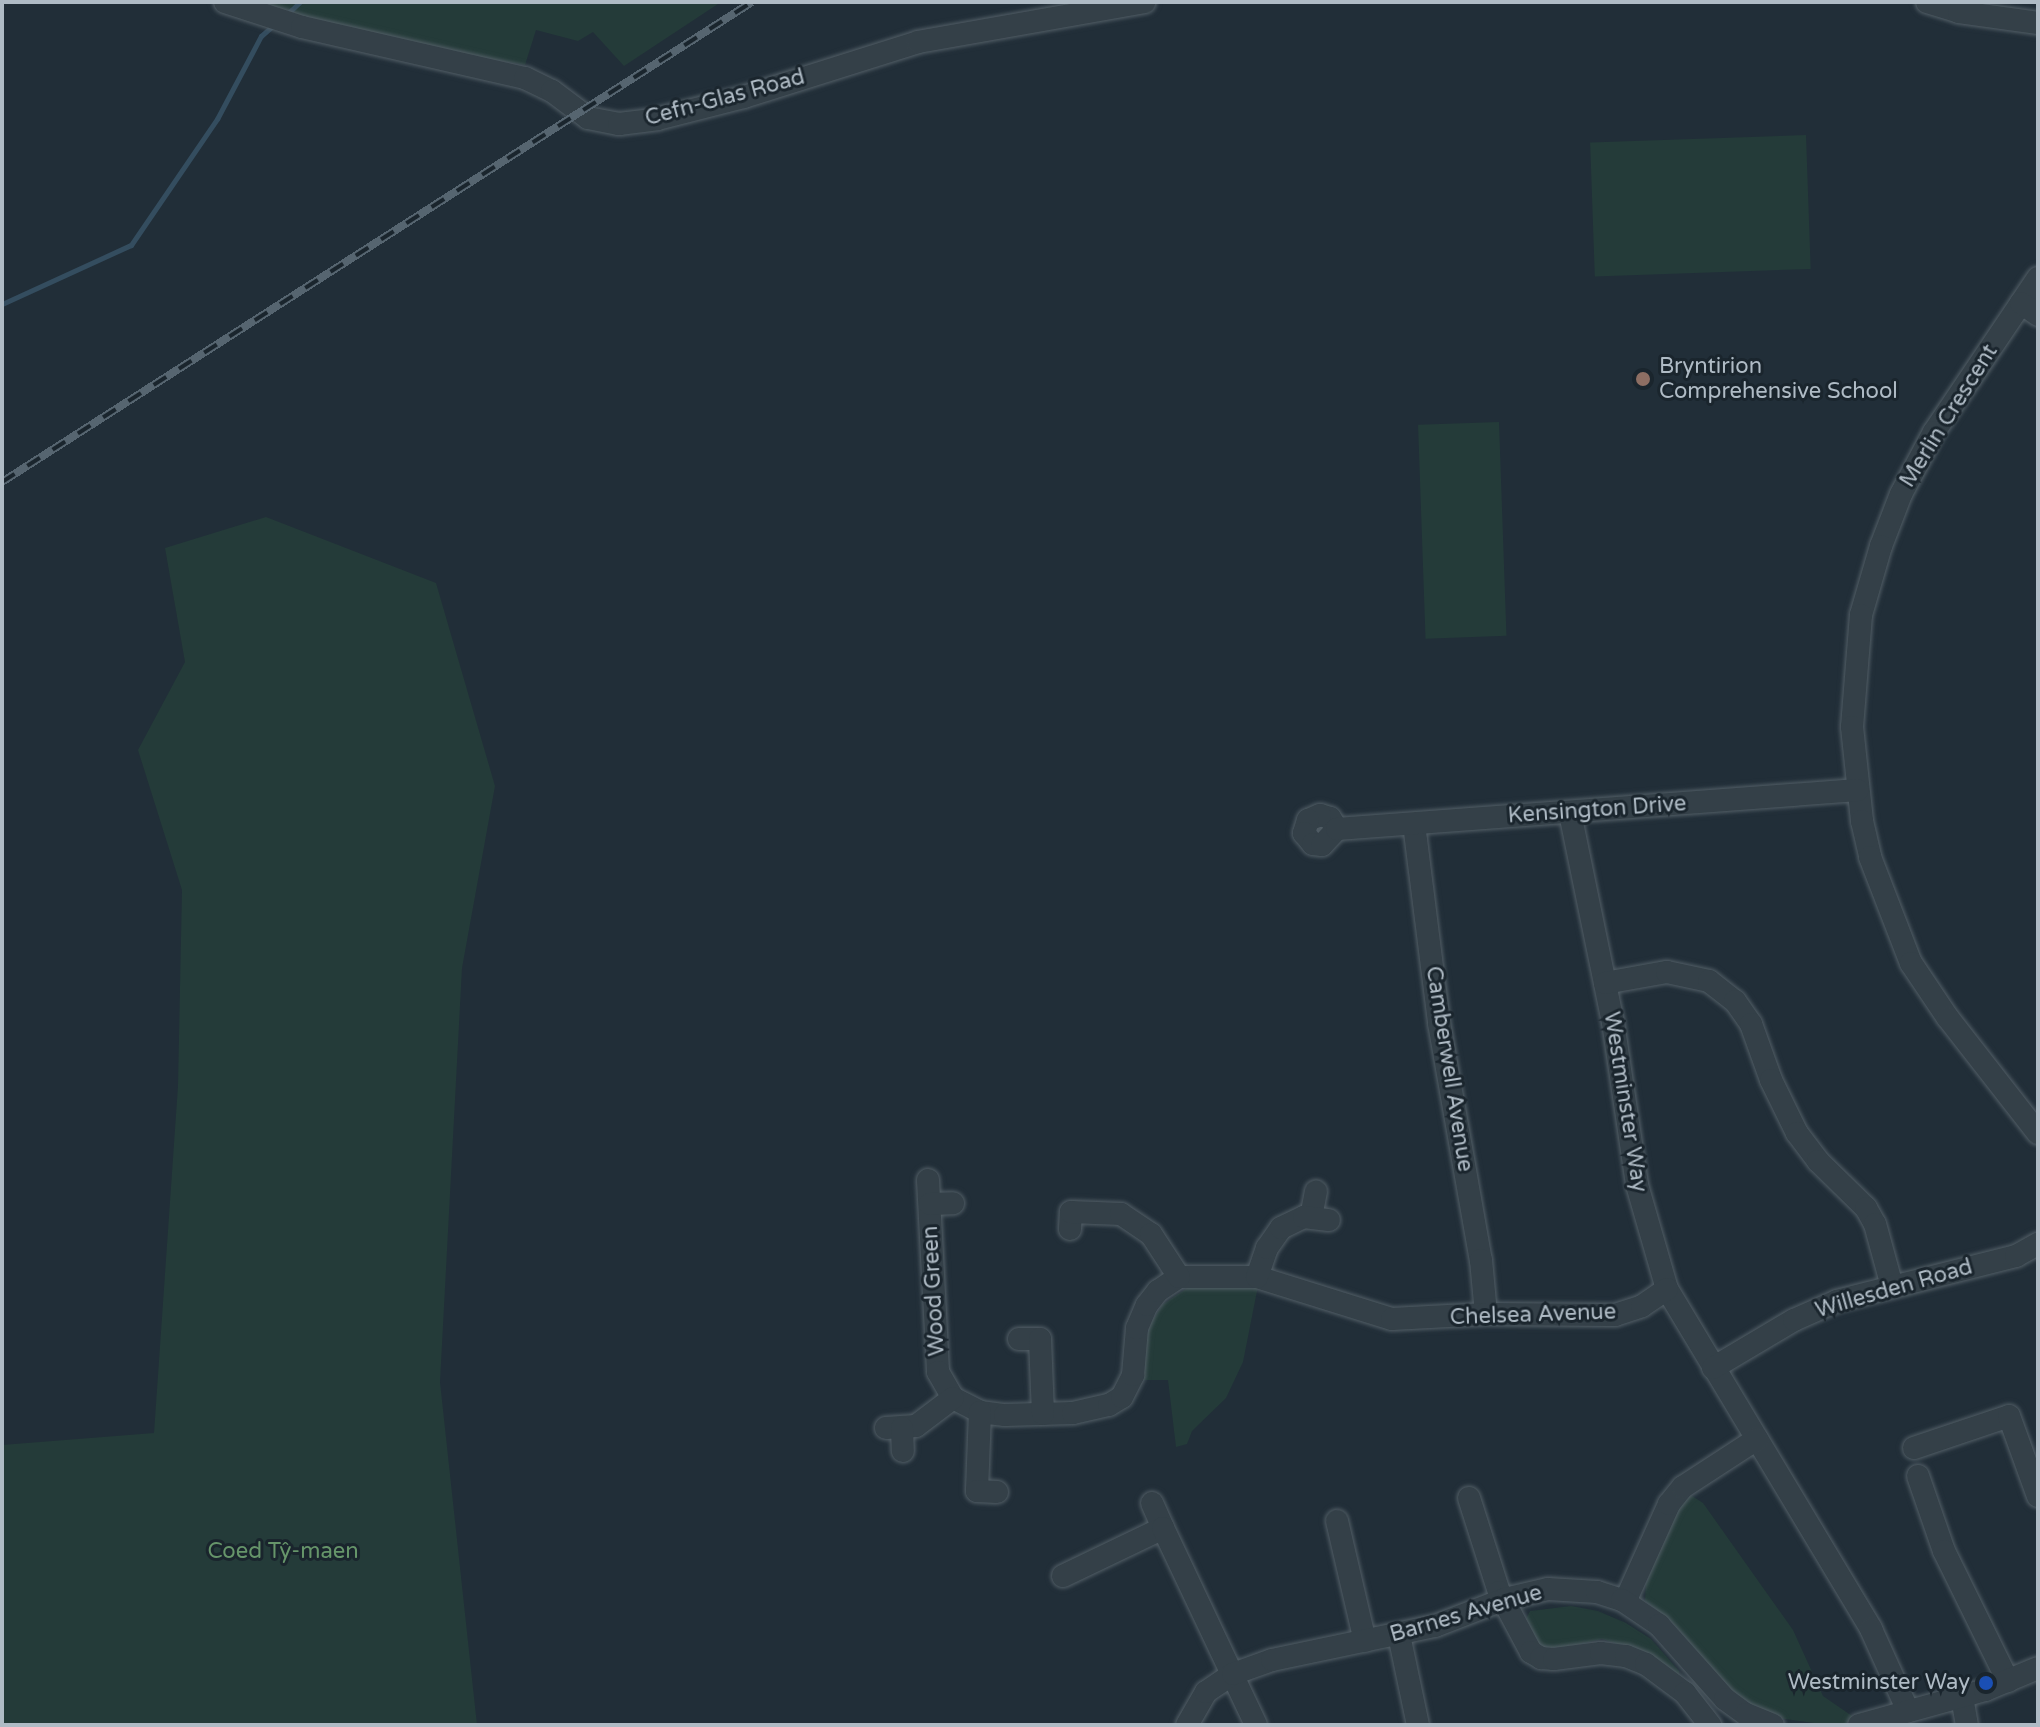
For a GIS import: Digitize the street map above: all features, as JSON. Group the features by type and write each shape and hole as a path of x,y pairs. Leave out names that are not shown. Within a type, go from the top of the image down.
{"street":[{"name":"Cefn-Glas Road","path":"225,2 291,23 525,78 552,91 588,118 619,124 657,119 744,97 918,42 1144,2"},
{"path":"1927,2 1959,12 2038,23"},
{"name":"Merlin Crescent","path":"2038,278 2030,309 1917,461 1881,546 1864,601 1856,649 1852,727 1858,790 1870,857 1911,963 1948,1018 2038,1133"},
{"name":"Kensington Drive","path":"1337,829 1858,790"},
{"name":"Westminster Way","path":"1570,813 1605,983 1637,1185 1667,1289 1871,1629 1908,1711"},
{"name":"Camberwell Avenue","path":"1414,824 1439,1023 1481,1260 1486,1314"},
{"path":"1605,983 1667,972 1709,981 1735,1001 1751,1024 1771,1080 1797,1133 1818,1161 1866,1208 1875,1224 1892,1286"},
{"name":"Wood Green","path":"928,1180 936,1358 938,1372 953,1398"},
{"path":"903,1451 894,1428 916,1426 953,1398 980,1412 1043,1414 1091,1411 1122,1397 1133,1375 1137,1328 1147,1305 1158,1291 1179,1277 1257,1277 1267,1248 1281,1228 1304,1217 1320,1219 1316,1191"},
{"path":"930,1204 953,1203"},
{"path":"1070,1211 1104,1211 1138,1223 1164,1252 1179,1277"},
{"name":"Willesden Road","path":"1713,1368 1794,1320 1837,1301 2016,1256 2038,1244"},
{"name":"Chelsea Avenue","path":"1257,1277 1392,1319 1486,1314 1615,1315 1642,1306 1667,1289"},
{"path":"1019,1339 1040,1339 1043,1414"},
{"path":"979,1491 980,1412"},
{"path":"1914,1448 2017,1413 2038,1496"},
{"path":"1622,1600 1628,1595 1669,1504 1683,1487 1757,1439"},
{"path":"1918,1476 1944,1551 2008,1681"},
{"path":"1152,1503 1256,1725"},
{"path":"1478,1505 1499,1592 1531,1652 1541,1658 1554,1659 1601,1653 1626,1656 1646,1664 1685,1693 1710,1725"},
{"path":"1337,1521 1365,1641"},
{"path":"1063,1576 1163,1528"},
{"name":"Barnes Avenue","path":"1187,1725 1206,1692 1233,1674 1272,1660 1399,1635 1505,1599 1548,1589 1574,1589 1622,1600 1659,1625 1725,1699 1746,1714 1773,1725"},
{"path":"1399,1635 1422,1719"},
{"path":"1859,1725 1962,1697 2038,1668"},
{"path":"1962,1697 1967,1725"}],"green space":[{"path":"248,2 721,2 624,66 593,32 578,41 536,30 525,65 420,47"},
{"path":"1806,135 1811,269 1595,276 1590,143"},
{"path":"1499,422 1506,636 1426,639 1418,425"},
{"name":"Coed Tŷ-maen","path":"266,517 436,583 495,786 462,968 440,1382 477,1725 2,1725 2,1445 154,1433 178,1086 182,890 138,750 185,662 165,548"},
{"path":"1258,1286 1243,1362 1226,1398 1192,1431 1187,1444 1176,1447 1168,1380 1144,1380 1146,1337 1151,1323 1162,1305 1187,1288"},
{"path":"1692,1496 1703,1503 1793,1630 1823,1696 1855,1718 1846,1723 1821,1724 1770,1717 1732,1692 1671,1621 1645,1601 1646,1583 1677,1510 1687,1497"},
{"path":"1571,1606 1598,1611 1626,1623 1651,1639 1679,1671 1679,1677 1648,1653 1602,1639 1549,1651 1538,1647 1524,1623 1530,1611"}],"waterway":[{"path":"286,15 300,2"},
{"path":"2,304 131,245 217,119 261,36 275,24"}],"railway":[{"path":"2,482 752,2"}],"place":[{"name":"Bryntirion Comprehensive School","path":"1643,379"},
{"name":"Westminster Way","path":"1986,1683"}]}
